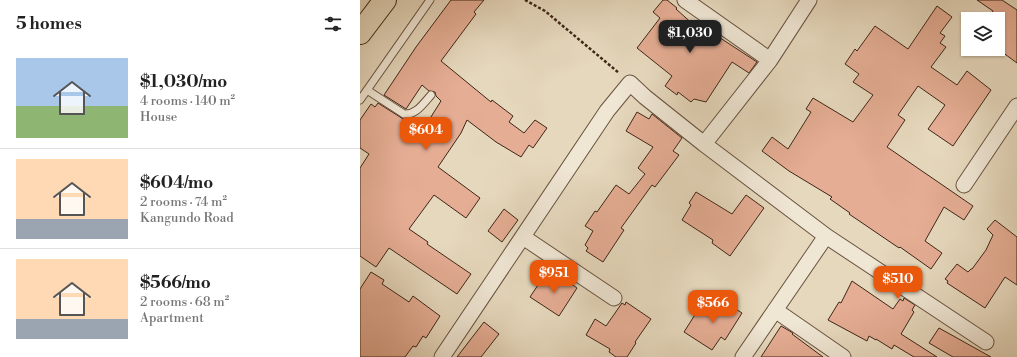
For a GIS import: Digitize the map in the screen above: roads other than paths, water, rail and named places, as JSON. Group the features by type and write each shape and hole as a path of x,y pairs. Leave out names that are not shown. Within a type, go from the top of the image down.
{"highway":[{"path":"360,34 385,0"}],"street":[{"path":"685,0 770,60"},
{"path":"704,144 770,60 809,0"},
{"path":"442,357 607,111 630,83 645,97 704,144 826,236 986,342"},
{"path":"964,185 1017,106"},
{"path":"743,357 826,236"},
{"path":"523,237 614,298"},
{"path":"775,310 843,357"}],"lane":[{"path":"360,100 430,0"},
{"path":"367,90 404,114 415,112 431,95"}]}
